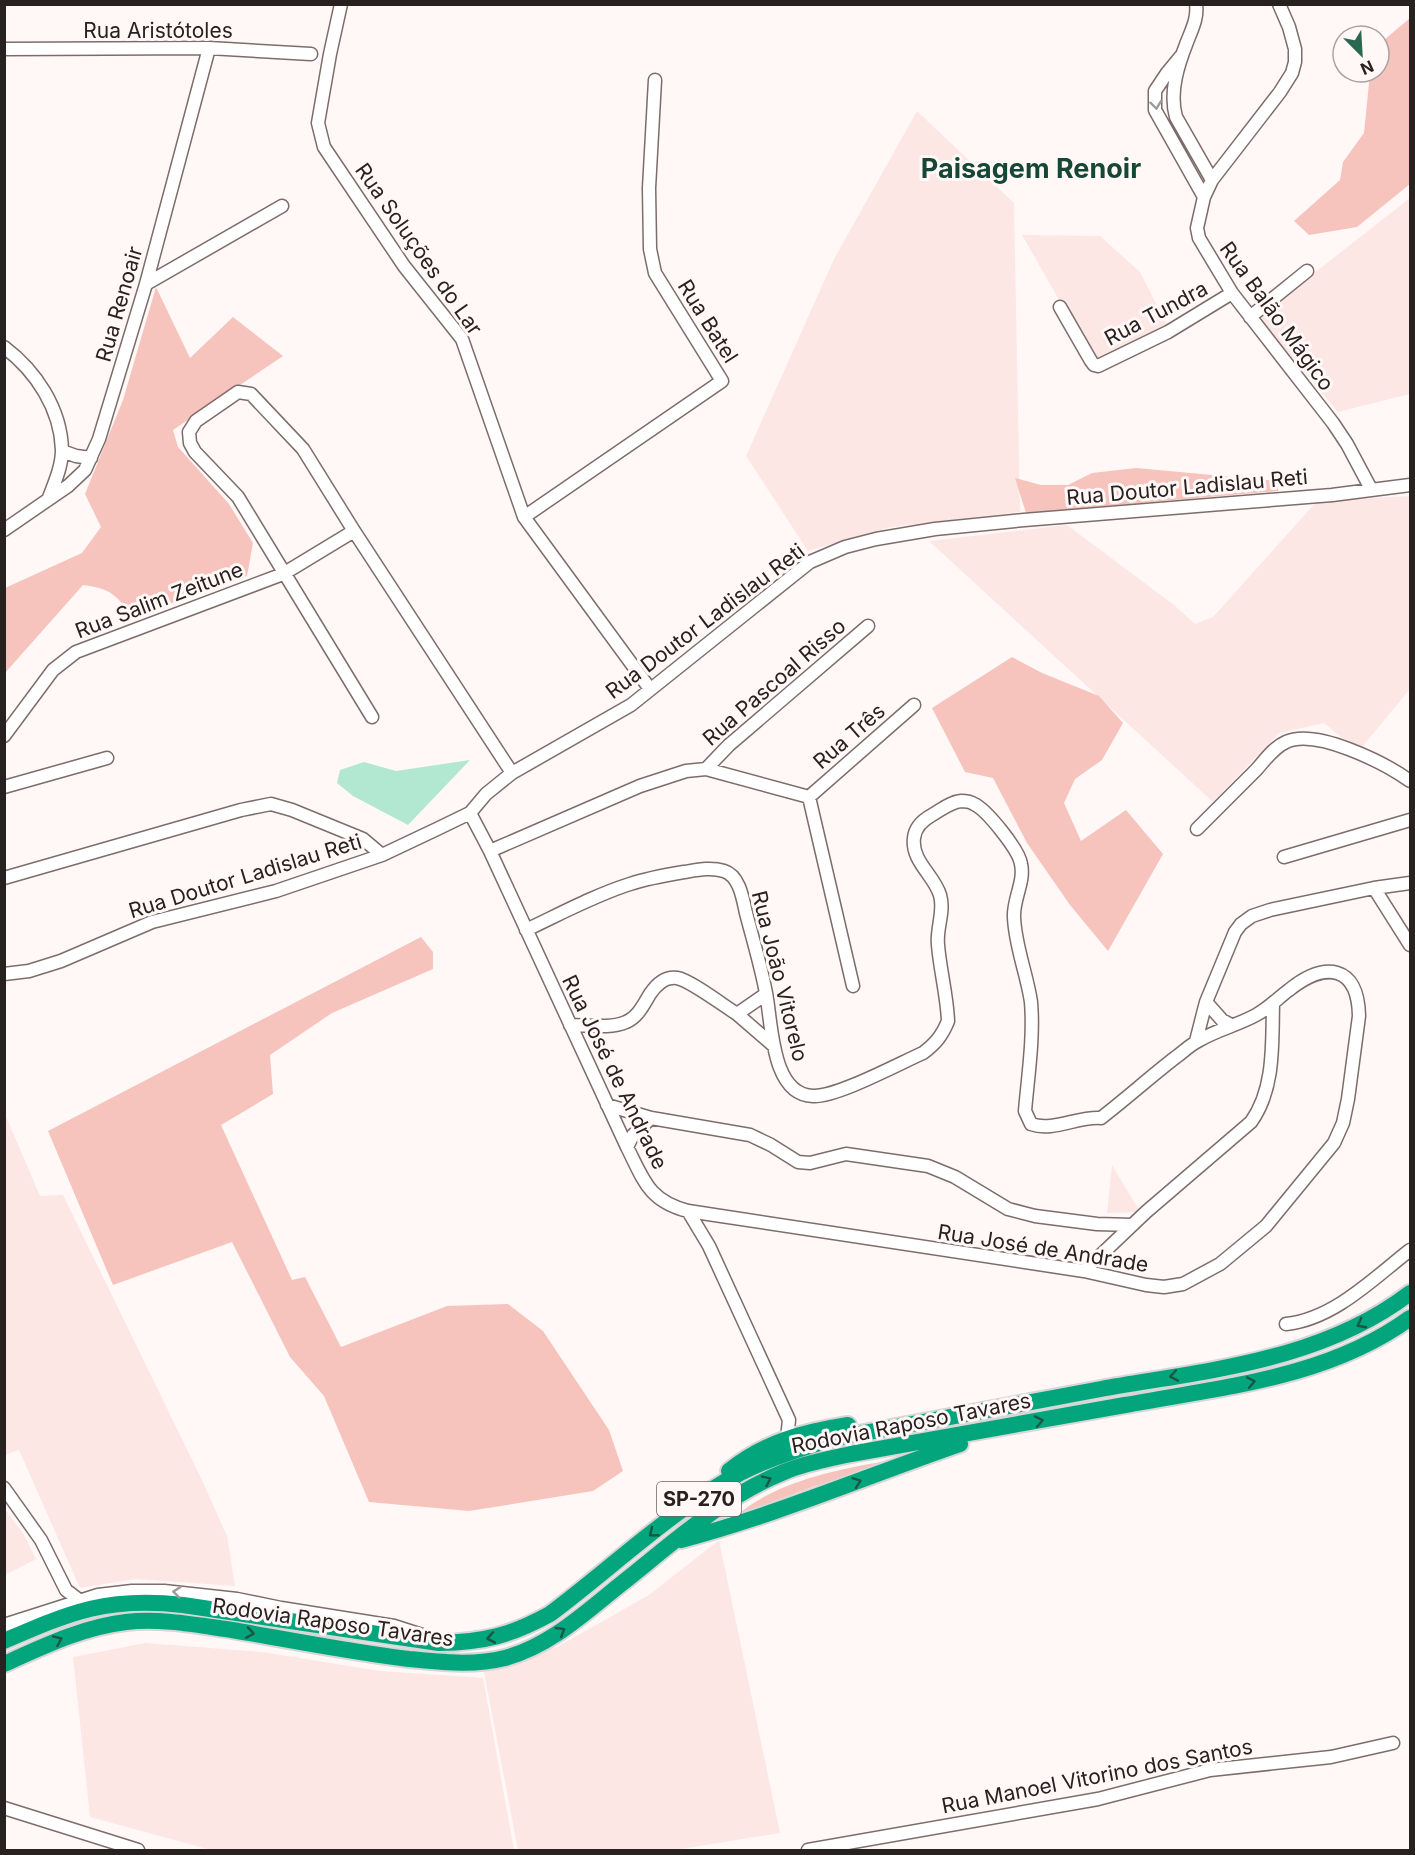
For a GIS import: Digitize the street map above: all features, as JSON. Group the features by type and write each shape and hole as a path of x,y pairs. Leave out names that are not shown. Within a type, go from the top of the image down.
{"highway":[{"name":"Rodovia Raposo Tavares","path":"4,1641 82,1610 112,1604 141,1602 183,1605 439,1642 470,1642 500,1637 527,1627 550,1614 680,1511 742,1473 801,1448 837,1438 960,1414 1225,1367 1295,1352 1331,1339 1362,1324 1395,1305 1410,1293"},
{"name":"Rodovia Raposo Tavares","path":"9,1663 71,1635 129,1622 189,1623 370,1654 453,1663 480,1662 507,1657 532,1648 568,1627 673,1542 728,1501 784,1472 814,1462 851,1454 1258,1381 1298,1371 1367,1345 1410,1318"},
{"path":"680,1511 750,1455 787,1438 816,1430 903,1417 960,1414"},
{"path":"673,1542 802,1502 922,1456 1012,1426"}],"street":[{"name":"Rua Soluções do Lar","path":"341,4 318,123 324,147 404,266 462,339 524,517 650,689"},
{"path":"1196,4 1195,22 1182,56 1174,88 1174,107 1176,117 1212,180"},
{"name":"Rua Balão Mágico","path":"1279,4 1294,49 1295,62 1292,73 1212,180 1204,197 1197,228 1199,238 1232,293 1333,423 1371,489"},
{"name":"Rua Aristótoles","path":"4,49 209,48 311,54"},
{"name":"Rua Renoair","path":"4,530 68,486 85,470 91,458 99,439 146,284 209,48"},
{"path":"1182,56 1155,91 1155,110 1204,197"},
{"name":"Rua Batel","path":"524,517 722,381 655,273 651,261 649,188 655,80"},
{"path":"146,284 282,206"},
{"path":"1250,316 1307,271"},
{"name":"Rua Tundra","path":"1060,307 1091,361 1098,366 1168,332 1232,293"},
{"path":"4,347 16,356 35,377 55,415 62,451 58,474 48,500"},
{"path":"372,717 238,497 195,452 190,443 189,432 196,421 238,392 251,394 303,449 512,773"},
{"path":"62,451 91,458"},
{"name":"Rua Doutor Ladislau Reti","path":"4,974 29,971 61,961 152,922 276,891 382,855 470,813 486,794 512,773 632,705 810,562 845,547 935,529 1332,495 1410,485"},
{"name":"Rua Salim Zeitune","path":"4,736 53,670 76,652 283,574 354,531"},
{"name":"Rua Pascoal Risso","path":"706,769 729,745 868,626"},
{"name":"Rua Três","path":"809,796 914,705"},
{"path":"1197,829 1280,745 1299,737 1313,738 1369,757 1389,766 1410,781"},
{"path":"4,787 107,758"},
{"name":"Rua Pascoal Risso","path":"490,851 649,782 686,771 706,769 809,796"},
{"path":"809,796 853,986"},
{"name":"Rua João Vitorelo","path":"526,930 628,884 649,878 705,869 722,870 729,873 740,889 766,994 779,1064 797,1093 815,1097 837,1092 923,1053 935,1044 943,1033 948,1022 938,944 942,907 935,885 916,856 914,837 916,828 924,820 952,803 962,801 973,803 982,810 1014,848 1022,866 1022,877 1014,905 1014,920 1031,1004 1025,1111 1027,1118 1031,1124 1037,1126 1101,1118"},
{"path":"4,878 271,804 363,839 382,855"},
{"name":"Rua José de Andrade","path":"470,813 490,851 641,1175 658,1199 670,1206 688,1211 1084,1271 1146,1285 1164,1287 1184,1284 1220,1264 1266,1226 1334,1143 1344,1115 1357,1036 1359,1002 1355,988 1341,973 1330,972 1310,977 1255,1016 1196,1041 1101,1118"},
{"path":"1284,857 1410,820"},
{"path":"1196,1041 1206,1002 1235,932 1241,924 1252,916 1374,888 1410,883"},
{"path":"1374,888 1410,945"},
{"path":"570,1025 614,1025 626,1022 635,1016 658,983 677,978 686,981 737,1014 774,1046"},
{"path":"737,1014 766,994"},
{"path":"1206,1002 1222,1020 1231,1025"},
{"path":"1084,1271 1251,1122 1265,1096 1272,1048 1273,1004"},
{"path":"607,1105 651,1118 750,1135 798,1162 810,1163 846,1154 928,1166 955,1177 1008,1209 1097,1224 1132,1226"},
{"path":"627,1147 633,1135 651,1118"},
{"path":"688,1211 709,1246 789,1420 787,1438"},
{"path":"1286,1324 1312,1318 1331,1308 1352,1295 1410,1250"},
{"path":"789,1420 816,1430"},
{"path":"4,1488 41,1539 66,1590 79,1600"},
{"path":"59,1606 66,1590"},
{"path":"4,1625 98,1595 147,1591 237,1599 394,1626 439,1642"},
{"name":"Rua Manoel Vitorino dos Santos","path":"808,1851 1098,1799 1210,1770 1330,1757 1393,1743"},
{"path":"4,1808 138,1851"}],"shaded area":[{"path":"1410,18 1410,184 1357,227 1309,235 1294,221 1340,180 1343,162 1364,133 1369,84 1391,84 1391,34"},
{"path":"917,111 1014,203 1020,512 891,527 808,551 746,456 834,259"},
{"path":"1410,198 1410,394 1338,412 1258,317"},
{"path":"1022,235 1100,236 1140,272 1167,325 1103,359 1093,359"},
{"path":"156,287 190,358 233,317 283,356 173,430 178,447 229,504 253,543 247,576 133,617 113,594 83,585 5,673 5,588 82,553 101,527 85,494 123,400"},
{"path":"1136,468 1278,481 1278,491 1026,513 1015,478 1041,485 1068,485 1092,473"},
{"path":"1410,496 1410,689 1362,747 1341,737 1324,723 1279,733 1213,802 929,541 1067,525 1174,605 1195,624 1213,617 1317,501"},
{"path":"1012,657 1042,673 1099,696 1123,723 1102,760 1075,779 1064,803 1081,841 1126,810 1163,854 1108,951 1070,905 1027,843 993,778 965,772 932,708"},
{"path":"470,760 408,825 353,796 337,783 340,770 364,762 396,771"},
{"path":"421,937 433,952 433,969 332,1013 270,1055 273,1094 221,1125 292,1280 305,1277 341,1347 447,1306 508,1304 543,1331 609,1430 623,1471 593,1491 469,1511 369,1502 324,1396 290,1357 232,1242 113,1285 48,1131"},
{"path":"5,1114 40,1196 63,1195 201,1478 227,1536 235,1586 136,1579 80,1588 19,1450 5,1455"},
{"path":"1112,1165 1140,1212 1107,1213"},
{"path":"912,1456 815,1486 737,1515 756,1501 798,1482 843,1469"},
{"path":"4,1508 24,1535 36,1559 5,1575"},
{"path":"719,1540 780,1833 675,1850 518,1850 484,1672 557,1647 649,1595"},
{"path":"145,1643 262,1652 380,1671 483,1678 514,1850 211,1850 90,1817 73,1657"}],"district":[{"name":"Paisagem Renoir","path":"1031,168"}]}
